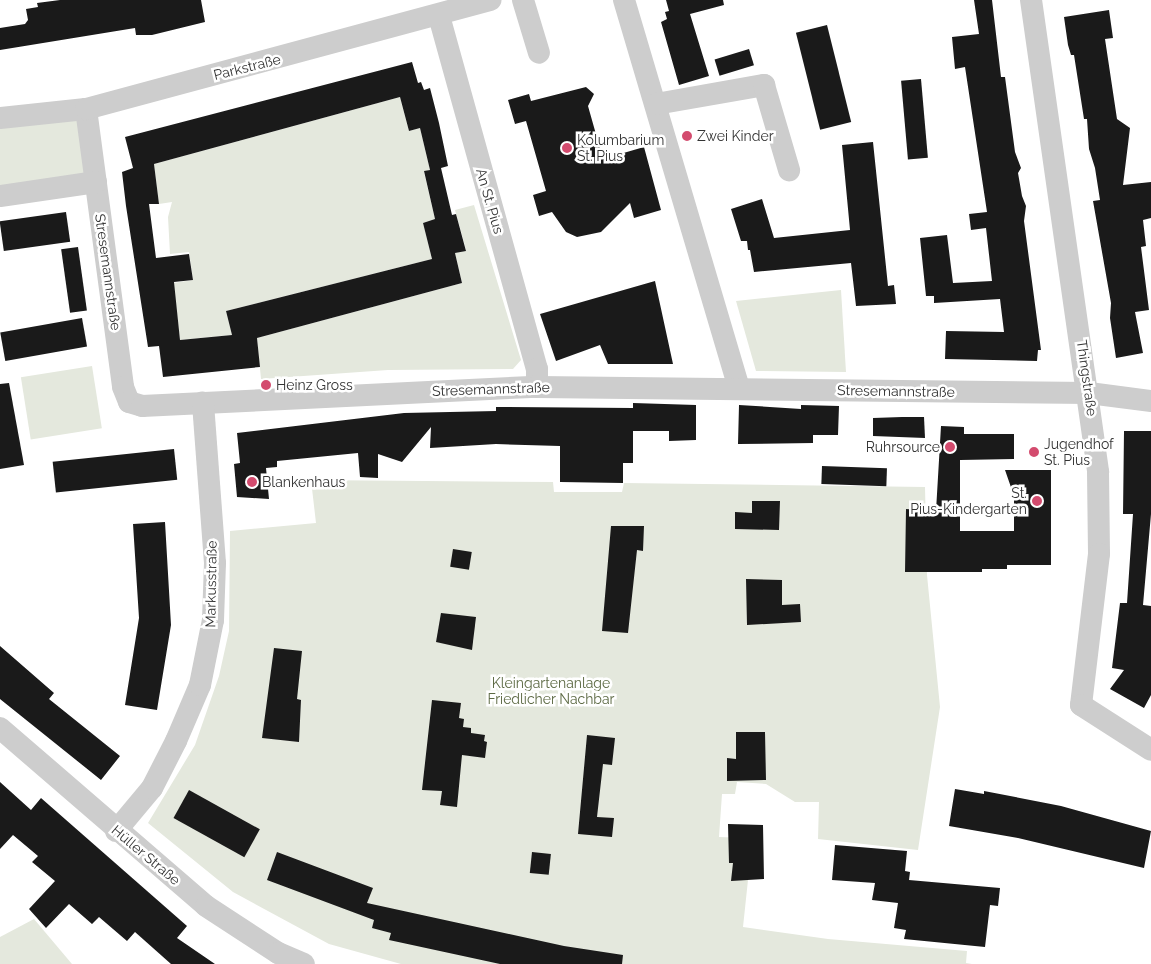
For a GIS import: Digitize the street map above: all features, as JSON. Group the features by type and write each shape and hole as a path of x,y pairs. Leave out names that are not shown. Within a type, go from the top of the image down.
{"street":[{"name":"Parkstraße","path":"0,118 86,109 439,16 491,0"},
{"path":"523,0 538,53"},
{"path":"624,0 739,387"},
{"name":"Thingstraße","path":"1031,0 1089,393 1098,472 1099,554 1081,705 1151,750"},
{"name":"An St. Pius","path":"439,16 537,369 537,387"},
{"path":"656,104 764,85 789,170"},
{"name":"Stresemannstraße","path":"86,109 123,387 129,402 142,406 537,387 739,387 1089,393 1151,401"},
{"path":"0,196 96,182"},
{"name":"Markusstraße","path":"116,831 152,788 176,741 200,685 213,620 215,563 203,402"},
{"name":"Hüller Straße","path":"0,728 116,831 227,921 278,953 304,964"}],"green space":[{"path":"400,97 409,131 420,128 430,170 424,172 435,219 423,223 432,259 226,311 232,335 180,340 176,305 160,285 193,280 189,252 170,254 168,217 172,202 159,204 154,164"},
{"path":"86,109 96,182 0,196 0,118"},
{"path":"474,205 521,360 513,369 388,370 261,379 257,338 462,283 455,253 466,250 455,210"},
{"path":"841,290 846,372 756,371 736,301"},
{"path":"92,366 102,428 31,439 21,377"},
{"name":"Kleingartenanlage Friedlicher Nachbar","path":"311,480 553,482 554,492 622,492 624,483 925,487 927,575 940,707 918,850 818,839 819,802 795,802 766,784 737,782 735,794 722,794 719,837 746,838 748,880 743,927 828,939 967,951 966,963 972,964 401,964 329,944 233,892 148,823 195,745 219,676 229,631 230,531 316,523"},
{"path":"34,919 72,964 0,964 0,937"}],"building":[{"path":"60,0 201,0 205,22 152,35 136,35 135,28 0,50 0,28 25,24 28,20 26,9 38,7 37,3"},
{"path":"666,0 723,0 724,5 690,14 709,76 679,85 661,22 667,19 665,12 669,11"},
{"path":"974,0 992,0 1001,77 1005,77 1015,152 1021,168 1018,173 1022,196 1026,206 1024,221 1041,350 1038,350 1037,361 945,359 946,331 1004,332 1000,299 934,303 934,296 926,296 920,238 947,235 953,283 992,281 986,228 971,230 969,214 987,212 965,67 955,69 952,37 979,34"},
{"path":"1109,10 1113,38 1105,39 1117,119 1130,128 1123,185 1151,182 1151,218 1143,220 1146,246 1141,247 1149,310 1135,312 1143,353 1116,358 1110,318 1111,303 1093,201 1100,200 1095,168 1089,149 1087,119 1084,119 1074,55 1071,55 1068,45 1064,17"},
{"path":"827,25 851,122 820,130 796,33"},
{"path":"749,49 754,65 720,76 715,60"},
{"path":"412,62 418,83 421,82 424,90 430,88 439,123 448,166 441,168 452,215 456,214 466,251 455,253 462,283 257,338 260,367 163,377 159,346 148,347 122,172 133,168 125,137","holes":["400,97 409,131 420,128 430,170 424,171 435,219 423,223 432,259 226,311 232,335 180,340 174,282 193,280 189,254 156,258 149,204 159,204 154,164"]},
{"path":"921,79 928,158 908,159 901,81"},
{"name":"Kolumbarium St. Pius","path":"586,87 594,94 588,106 603,159 644,147 661,210 634,218 630,203 601,232 577,237 566,232 552,212 539,216 533,195 546,191 526,121 515,124 508,100 529,94 531,101"},
{"path":"873,142 888,286 894,285 896,304 856,306 851,263 754,272 747,241 741,241 731,209 762,199 774,238 850,230 842,145"},
{"path":"66,212 70,242 4,251 0,221"},
{"path":"78,247 87,310 70,313 61,249"},
{"path":"655,281 673,364 608,364 600,345 556,361 540,314"},
{"path":"82,318 87,347 5,361 0,332"},
{"path":"9,383 24,465 0,469 0,384"},
{"path":"633,403 696,405 696,440 669,441 669,431 633,431 633,463 623,463 623,483 560,482 560,446 496,444 430,448 431,427 402,462 378,454 378,478 360,477 358,453 277,461 277,467 266,468 269,499 237,497 234,464 240,463 237,433 404,413 496,411 496,407 633,408"},
{"path":"739,405 801,409 801,405 839,406 838,435 813,435 813,443 738,444"},
{"path":"924,417 925,438 873,436 873,418"},
{"path":"941,426 964,427 964,434 1014,434 1014,459 960,460 960,531 1014,531 1014,496 1005,470 1051,470 1051,565 1007,565 1007,569 982,569 982,572 905,572 906,509 936,511"},
{"path":"1124,431 1151,431 1151,514 1143,605 1151,606 1151,695 1144,708 1110,689 1124,670 1112,668 1120,603 1127,603 1133,514 1123,514"},
{"path":"174,449 177,480 56,493 53,462"},
{"path":"822,466 887,468 886,486 821,484"},
{"path":"752,501 780,501 779,530 735,529 735,512 752,513"},
{"path":"165,522 171,625 157,710 125,705 139,618 133,524"},
{"path":"611,526 644,526 643,551 637,550 628,633 602,631"},
{"path":"453,549 472,552 469,570 450,567"},
{"path":"746,579 782,580 782,605 800,604 801,622 747,625"},
{"path":"441,613 476,617 472,650 436,642"},
{"path":"0,646 54,693 49,699 120,756 101,780 0,699"},
{"path":"274,648 302,651 297,699 301,700 299,742 262,738"},
{"path":"432,700 461,703 459,718 464,719 463,727 471,728 471,733 485,735 484,741 487,742 485,758 462,755 457,807 440,805 442,791 422,790"},
{"path":"736,732 765,732 766,780 727,781 727,758 736,759"},
{"path":"587,735 615,738 612,765 603,764 597,817 614,818 612,837 578,834"},
{"path":"0,782 31,810 41,798 187,926 177,938 215,964 171,964 135,932 127,941 99,917 92,924 69,904 46,928 29,909 55,881 32,862 38,856 13,835 0,849"},
{"path":"955,789 984,794 984,791 1061,806 1151,831 1144,868 1018,838 949,826"},
{"path":"189,790 260,829 244,857 173,818"},
{"path":"728,824 763,825 764,879 731,881 733,863 729,863"},
{"path":"835,845 907,851 905,871 910,872 909,880 1000,888 998,906 990,905 985,947 904,939 906,930 894,928 898,903 872,900 875,883 832,880"},
{"path":"277,852 373,888 367,903 564,946 623,955 622,964 500,964 389,940 391,933 372,928 374,920 267,880"},
{"path":"532,852 551,854 549,875 530,873"}],"place":[{"name":"Zwei Kinder","path":"687,136"},
{"name":"Kolumbarium St. Pius","path":"567,148"},
{"name":"Heinz Gross","path":"266,385"},
{"name":"Ruhrsource","path":"950,447"},
{"name":"Jugendhof St. Pius","path":"1034,452"},
{"name":"Blankenhaus","path":"252,482"},
{"name":"St. Pius-Kindergarten","path":"1037,501"}]}
